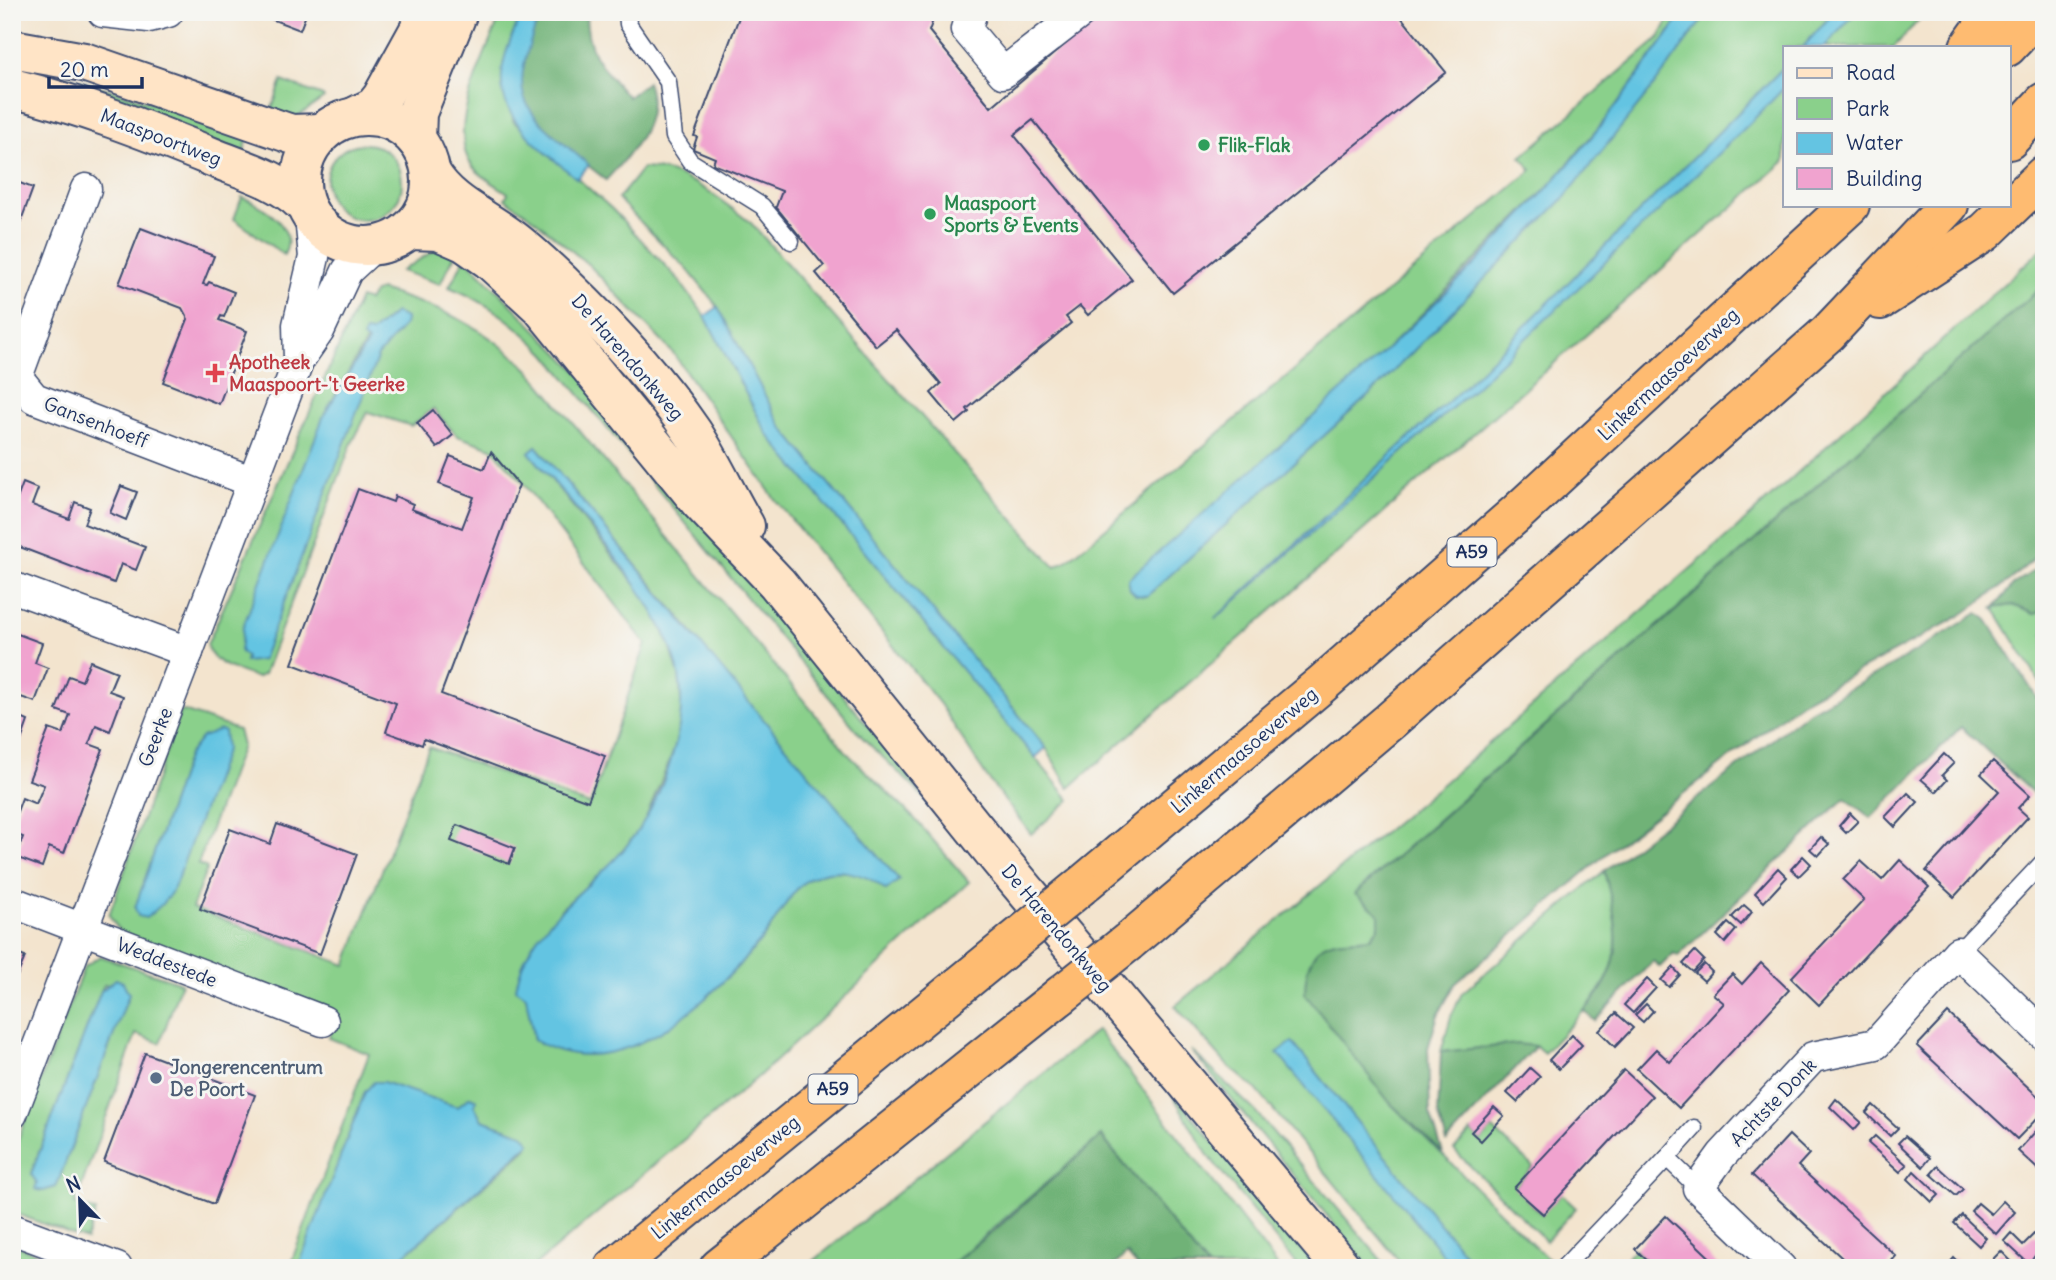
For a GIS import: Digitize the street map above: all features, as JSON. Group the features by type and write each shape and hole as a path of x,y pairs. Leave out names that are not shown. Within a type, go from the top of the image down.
{"highway":[{"path":"1970,46 1994,12"},
{"path":"2008,46 2040,12"},
{"path":"2010,139 2044,102"},
{"path":"1828,333 1985,232 2044,175"},
{"name":"Linkermaasoeverweg","path":"614,1268 1081,886 1323,683 1518,512 1849,206"},
{"path":"719,1268 1128,942 1390,721 1828,333 1948,206"}],"main road":[{"path":"356,116 390,120 416,139 426,156 431,173 427,206 410,230 390,242 374,246 353,246 334,239 307,210 300,184 302,163 321,132 334,123 374,107 383,97 429,12"},
{"path":"416,139 417,113 458,12"},
{"path":"12,49 84,62 291,134 321,132"},
{"name":"Maaspoortweg","path":"12,88 67,102 141,128 275,182 307,210"},
{"name":"De Harendonkweg","path":"431,173 440,189 509,236 547,269 645,373 693,434 777,583"},
{"name":"De Harendonkweg","path":"410,230 439,231 464,242 490,260 541,307 700,502 777,583 1000,860 1342,1268"}],"street":[{"path":"103,12 149,17 168,12"},
{"path":"972,12 967,29 1003,73 1082,12"},
{"name":"Gansenhoeff","path":"86,189 17,377 34,398 253,482"},
{"name":"Geerke","path":"299,360 298,325 314,257 307,210"},
{"name":"Geerke","path":"12,1114 299,360 320,331 346,271 374,246"},
{"path":"12,587 188,652"},
{"name":"Weddestede","path":"12,902 323,1021"},
{"path":"1958,952 2044,1035"},
{"name":"Achtste Donk","path":"1698,1188 1722,1155 1813,1057 1876,1044 1958,952"},
{"path":"1698,1188 1781,1268"},
{"path":"12,1229 117,1268"}],"lane":[{"path":"627,12 628,24 668,82 674,137 690,161 762,206 790,241"},
{"path":"1958,952 2044,861"},
{"path":"1563,1268 1694,1128"},
{"path":"1667,1158 1698,1188"}],"green space":[{"path":"502,12 522,12 509,47 513,121 612,209 677,278 705,316 768,435 1070,800 1031,834 986,776 940,704 774,498 673,353 590,266 529,215 505,199 508,193 473,167 465,152 465,112 479,68"},
{"path":"541,12 586,12 592,49 603,68 628,97 647,82 651,96 647,123 633,148 606,180 548,132 526,103 521,86 521,69"},
{"path":"1673,12 1684,12 1606,119 1551,184 1362,374 1130,589 1136,595 1147,596 1379,386 1565,197 1653,87 1708,12 1834,12 1804,46 1783,46 1783,68 1463,388 1215,619 1470,392 1783,89 1783,163 1069,788 1046,748 781,426 718,307 688,270 618,199 643,168 658,169 701,186 751,223 1055,567 1067,561 1532,170 1521,157 1659,38"},
{"path":"1856,12 1926,12 1895,46 1826,46"},
{"path":"12,60 250,132 242,157 12,77"},
{"path":"282,81 324,98 293,120 270,114"},
{"path":"357,144 371,144 385,150 396,161 400,167 400,197 391,209 379,218 357,220 343,214 332,203 326,189 326,175 332,161 343,150"},
{"path":"242,197 268,212 283,227 287,236 284,255 234,219"},
{"path":"2044,247 2044,285 1355,893 1379,914 1379,927 1370,938 1334,941 1315,953 1390,1103 1557,1268 1405,1268 1256,1089 1227,1065 1175,1006 1440,786 1735,530"},
{"path":"435,250 456,253 440,284 401,271"},
{"path":"465,258 599,393 930,803 863,738 546,354 501,315 449,287"},
{"path":"2044,285 2044,550 2009,581 1960,616 1801,702 1607,853 1455,984 1438,1015 1428,1048 1430,1114 1443,1153 1390,1103 1305,994 1308,969 1320,948 1336,941 1370,938 1379,927 1379,914 1355,894"},
{"path":"381,290 404,297 461,320 494,340 529,370 849,755 915,819 969,882 758,1077 532,1268 390,1268 528,1147 523,1134 482,1120 474,1105 476,1100 470,1097 457,1107 383,1082 365,1092 298,1268 289,1268 369,1054 329,1038 338,1013 120,932 109,915 180,712 184,711 238,730 242,746 198,864 207,868 192,908 346,965 429,747 590,805 646,644 519,478 492,448 457,436 433,409 411,426 368,412 351,445 264,674 257,678 235,670 209,652 207,645 360,298 368,301 374,292","holes":["395,313 406,318 405,324 378,356 245,661 324,415 371,333","536,446 688,627 740,695 899,880 886,890 867,878 846,872 835,871 813,877 797,889 741,963 690,1011 661,1032 630,1046 599,1054 566,1053 534,1040 526,996 561,909 615,860 643,825 677,743 682,712 679,675 669,643 648,600 529,452","218,733 138,912 135,908 188,755 202,737"]},
{"path":"2044,564 2044,611 2034,614 2013,605 1994,608 2014,584"},
{"path":"2013,605 2034,614 2044,611 2044,689 1994,608"},
{"path":"1978,613 1987,620 2044,709 2044,803 1961,727 1871,818 1845,798 1678,956 1674,953 1660,967 1653,961 1595,1021 1584,1011 1608,978 1614,962 1616,928 1604,871 1808,712 1895,664"},
{"path":"1604,871 1616,932 1615,954 1610,973 1586,1009 1544,1053 1536,1046 1441,1052 1451,1016 1462,993"},
{"path":"100,956 181,983 160,1043 136,1034 75,1204 96,1212 86,1240 12,1212 12,1155 84,967","holes":["123,983 129,994 56,1187 43,1191 36,1189 37,1183 31,1173 101,991 104,985"]},
{"path":"1097,1030 1279,1268 1208,1268 1101,1136 947,1268 805,1268"},
{"path":"1517,1044 1536,1046 1447,1142 1438,1113 1441,1052"},
{"path":"1191,1050 1255,1111 1388,1268 1370,1268"},
{"path":"1168,1087 1317,1268 1299,1268 1207,1154"},
{"path":"1492,1128 1533,1167 1515,1188 1542,1214 1561,1194 1576,1208 1546,1241 1454,1150 1471,1132 1481,1141"},
{"path":"1101,1136 1208,1268 1139,1268 1127,1254 1111,1268 947,1268 996,1229"},
{"path":"12,1244 74,1268 12,1268"},
{"path":"1635,1249 1655,1268 1616,1268"}],"water":[{"path":"522,12 541,12 524,66 522,85 525,100 533,114 589,165 577,179 526,134 508,107 503,91 503,66"},
{"path":"1684,12 1708,12 1653,87 1565,197 1379,386 1147,596 1136,595 1130,589 1128,579 1345,388 1450,288 1551,184 1587,143"},
{"path":"1834,12 1856,12 1826,46 1804,46"},
{"path":"1783,68 1783,89 1748,125 1470,392 1215,619 1463,388"},
{"path":"718,307 781,426 1046,748 1035,758 768,435 705,316"},
{"path":"395,313 406,318 405,324 378,356 262,660 245,662 246,657 240,651 243,627 324,415 368,342 363,338 365,332 371,333"},
{"path":"536,446 899,880 886,890 867,878 846,872 835,871 813,877 797,889 741,963 690,1012 661,1032 630,1047 599,1054 567,1053 534,1040 526,996 516,989 521,968 541,933 623,850 646,818 663,782 675,746 680,723 681,687 671,648 639,589 529,452"},
{"path":"224,731 226,749 174,888 164,902 146,918 138,916 135,908 188,755 202,737"},
{"path":"116,979 123,982 129,994 58,1182 56,1187 43,1191 35,1189 37,1183 31,1174 101,991"},
{"path":"1292,1042 1476,1268 1454,1268 1277,1053"},
{"path":"374,1082 383,1082 457,1107 470,1097 477,1100 474,1105 482,1120 523,1134 530,1143 390,1268 298,1268 365,1092"}],"building":[{"path":"253,12 307,12 300,30"},
{"path":"741,12 936,12 929,31 991,107 1103,12 1397,12 1446,72 1173,293 1033,120 1014,135 1132,279 1088,315 1080,306 1066,317 1071,323 967,409 969,412 956,423 931,393 941,384 896,330 876,346 816,273 824,266 776,207 782,191 713,164 715,158 693,149 697,137 694,136"},
{"path":"12,180 33,188 15,237 12,236"},
{"path":"141,228 214,256 203,284 207,285 209,282 234,292 224,317 221,316 219,320 247,331 219,404 163,382 188,319 182,308 119,284"},
{"path":"433,410 453,435 437,448 417,423"},
{"path":"491,452 519,485 441,694 605,756 588,801 424,739 422,745 386,732 396,703 292,664 358,489 393,502 395,496 413,504 411,509 462,528 474,497 439,484 450,456 484,469"},
{"path":"23,483 38,489 32,505 69,519 75,502 90,508 84,524 145,547 136,570 121,564 114,583 12,544 12,497 17,499"},
{"path":"121,486 137,492 126,520 110,513"},
{"path":"15,633 42,643 35,663 48,668 35,702 21,697 14,715 28,721 13,763"},
{"path":"90,661 117,672 109,691 123,696 110,731 96,725 89,744 103,749 64,853 49,847 42,867 15,857 23,837 12,833 12,825 22,798 36,804 44,785 29,780 49,729 63,734 70,715 56,710 69,676 82,681"},
{"path":"1944,754 1954,763 1942,775 1947,780 1936,792 1921,779"},
{"path":"1993,761 2030,795 2018,808 2028,817 1954,897 1926,871 1999,791 1981,774"},
{"path":"1908,793 1918,802 1895,827 1885,817"},
{"path":"1850,813 1858,821 1846,833 1839,826"},
{"path":"277,824 357,854 320,954 200,909 230,829 270,844"},
{"path":"457,825 515,848 509,864 451,841"},
{"path":"1821,837 1829,844 1818,856 1810,849"},
{"path":"1803,856 1811,864 1799,876 1791,869"},
{"path":"1900,860 1929,887 1819,1005 1791,978 1864,900 1843,880 1861,861 1882,880"},
{"path":"1778,868 1787,877 1764,902 1755,893"},
{"path":"1744,905 1752,912 1741,925 1732,917"},
{"path":"1728,923 1736,930 1725,943 1717,935"},
{"path":"1695,951 1704,960 1693,972 1683,964"},
{"path":"12,952 25,957 12,988"},
{"path":"1761,963 1789,990 1679,1108 1637,1069 1656,1049 1670,1062 1724,1003 1713,994 1732,974 1742,984"},
{"path":"1704,964 1712,972 1704,981 1695,973"},
{"path":"1673,967 1680,975 1669,987 1661,980"},
{"path":"1647,979 1656,988 1633,1013 1624,1005"},
{"path":"1646,1004 1653,1011 1643,1022 1635,1015"},
{"path":"1616,1013 1633,1028 1615,1047 1599,1031"},
{"path":"1948,1013 2044,1102 2044,1111 2017,1139 1917,1046"},
{"path":"1572,1035 1582,1045 1559,1069 1549,1060"},
{"path":"145,1053 255,1095 214,1204 104,1162"},
{"path":"1530,1068 1540,1077 1517,1102 1507,1093"},
{"path":"1624,1070 1652,1096 1543,1214 1514,1188"},
{"path":"1836,1099 1861,1122 1854,1130 1830,1107"},
{"path":"1873,1105 1898,1128 1890,1136 1866,1113"},
{"path":"1494,1107 1504,1116 1481,1141 1471,1132"},
{"path":"2044,1122 2044,1175 2018,1151"},
{"path":"1789,1135 1809,1154 1798,1166 1896,1256 1886,1268 1853,1268 1752,1175"},
{"path":"1875,1136 1907,1165 1900,1172 1868,1143"},
{"path":"1905,1136 1930,1158 1923,1167 1898,1143"},
{"path":"1938,1166 1963,1189 1956,1196 1931,1174"},
{"path":"1914,1171 1939,1195 1932,1202 1908,1179"},
{"path":"2003,1201 2015,1212 1996,1234 1971,1211 1978,1203 1991,1214"},
{"path":"1962,1215 1986,1238 1979,1246 1954,1223"},
{"path":"1666,1216 1721,1268 1653,1266 1635,1249"},
{"path":"2011,1233 2023,1245 2034,1234 2044,1243 2029,1264 2004,1241"},
{"path":"2001,1251 2018,1268 2002,1268 1993,1259"},
{"path":"1954,1258 1964,1268 1945,1268"}],"place":[{"name":"Flik-Flak","path":"1204,145"},
{"name":"Maaspoort Sports & Events","path":"930,214"},
{"name":"Apotheek Maaspoort-'t Geerke","path":"215,373"},
{"name":"Jongerencentrum De Poort","path":"156,1078"}]}
